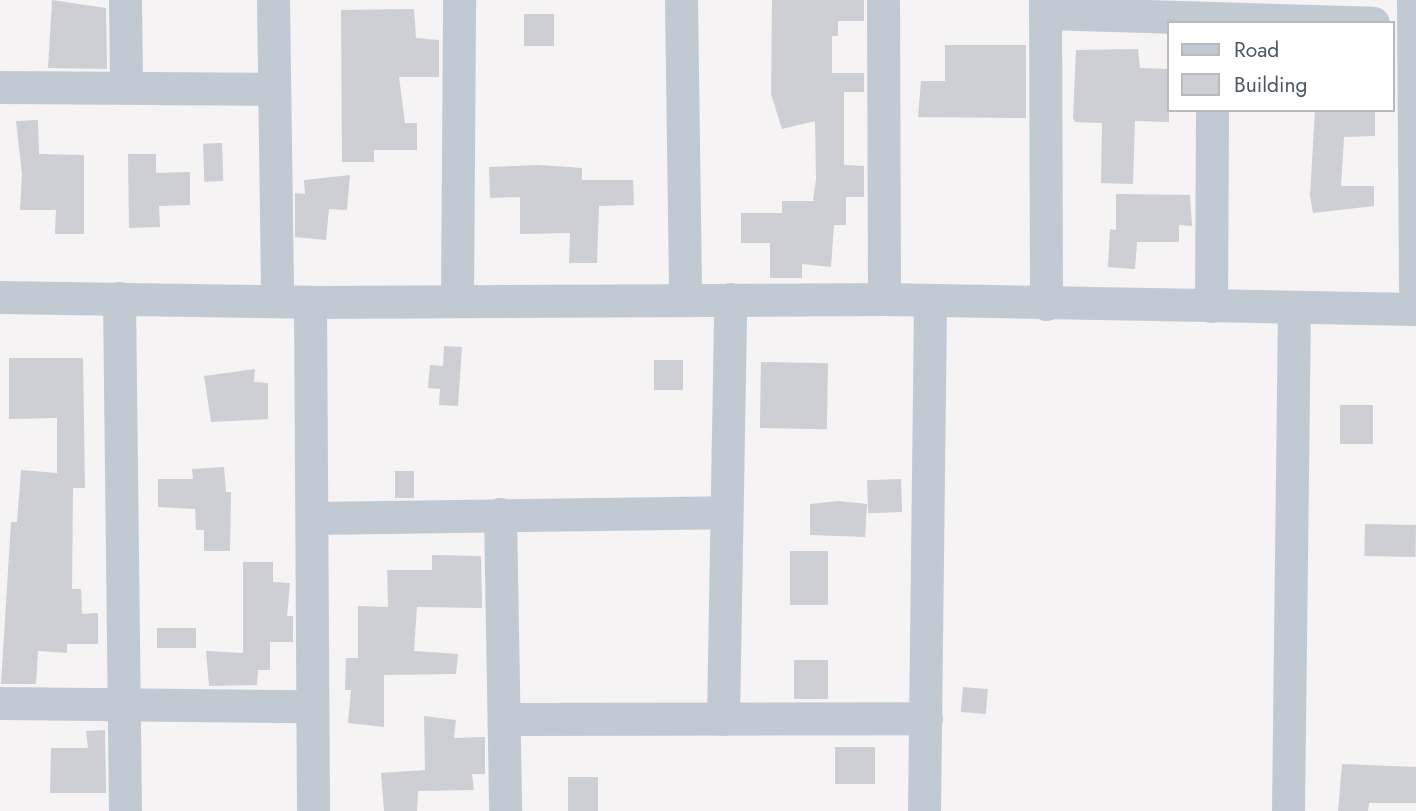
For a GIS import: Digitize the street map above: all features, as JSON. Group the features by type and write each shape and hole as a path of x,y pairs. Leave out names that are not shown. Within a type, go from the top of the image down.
{"street":[{"path":"125,0 126,88"},
{"path":"273,0 275,89 313,518 313,811"},
{"path":"457,300 459,0"},
{"path":"681,0 685,297"},
{"path":"883,0 884,299"},
{"path":"1046,304 1045,7 1341,21"},
{"path":"0,297 294,301 685,297 1415,309 1409,18"},
{"path":"0,87 275,89"},
{"path":"1211,306 1212,112"},
{"path":"119,298 125,811"},
{"path":"723,719 730,299"},
{"path":"924,811 930,302"},
{"path":"1288,811 1294,307"},
{"path":"313,518 725,512"},
{"path":"500,514 505,811"},
{"path":"0,703 312,706"},
{"path":"504,719 926,718"}],"building":[{"path":"52,0 106,8 107,69 48,68"},
{"path":"772,0 864,0 864,21 838,21 838,36 832,36 832,73 864,73 864,92 844,92 844,165 864,166 864,197 846,197 846,225 834,225 831,267 802,264 802,278 770,278 770,243 741,243 741,213 782,213 782,201 813,201 816,179 815,121 782,129 771,94"},
{"path":"414,9 416,38 439,40 439,77 399,77 405,123 417,123 417,150 374,150 374,162 342,162 341,10"},
{"path":"524,14 554,14 554,46 524,46"},
{"path":"945,45 1026,45 1026,118 918,117 921,81 945,81"},
{"path":"1138,49 1140,68 1168,69 1169,122 1135,121 1133,184 1101,183 1102,123 1075,122 1073,118 1076,50"},
{"path":"1315,112 1375,112 1375,136 1344,137 1341,186 1374,186 1374,206 1313,213 1310,196"},
{"path":"38,120 39,154 84,155 84,234 55,234 56,210 20,210 22,174 16,121"},
{"path":"222,143 223,181 204,182 203,144"},
{"path":"128,154 156,154 156,173 190,172 190,205 159,206 160,227 129,228"},
{"path":"538,165 582,168 582,180 633,180 634,205 599,206 597,263 569,263 570,233 520,234 520,197 490,198 489,167"},
{"path":"350,175 347,210 329,209 326,240 295,237 295,193 305,194 304,180"},
{"path":"1116,194 1190,195 1192,226 1179,225 1179,242 1137,242 1135,269 1108,267 1110,229 1116,230"},
{"path":"444,346 462,347 458,406 439,405 440,389 428,388 430,365 443,366"},
{"path":"9,358 83,358 85,488 73,488 72,589 81,589 82,614 98,613 98,644 67,644 67,653 38,651 36,684 1,684 11,522 17,522 21,470 57,473 57,418 9,419"},
{"path":"654,360 683,360 683,390 654,390"},
{"path":"761,362 828,363 827,429 760,428"},
{"path":"255,369 254,382 268,383 268,419 211,422 204,376"},
{"path":"1340,405 1373,405 1373,444 1340,444"},
{"path":"224,467 226,492 231,492 230,551 204,551 204,530 196,530 195,509 158,507 158,479 193,479 192,469"},
{"path":"395,471 414,471 414,498 395,498"},
{"path":"901,479 902,512 868,513 867,480"},
{"path":"838,501 867,504 865,537 810,535 810,504"},
{"path":"1365,524 1416,525 1415,557 1364,556"},
{"path":"790,551 828,551 828,605 790,605"},
{"path":"432,555 481,556 482,608 417,607 414,651 458,654 456,674 384,675 384,727 348,723 351,690 345,690 346,658 358,658 358,606 388,607 387,570 432,570"},
{"path":"243,562 273,562 273,582 290,583 287,616 293,616 293,642 270,642 270,670 258,670 257,685 209,686 206,651 243,653"},
{"path":"157,628 196,628 196,648 157,648"},
{"path":"794,660 828,660 828,699 794,699"},
{"path":"963,687 988,689 986,714 961,712"},
{"path":"424,716 456,720 454,738 485,737 485,774 472,774 474,790 418,791 417,811 384,811 381,773 425,770"},
{"path":"105,730 106,793 50,793 51,748 88,748 86,731"},
{"path":"835,747 875,747 875,784 835,784"},
{"path":"1342,764 1416,767 1416,803 1369,803 1368,811 1338,811"},
{"path":"568,777 598,777 598,811 568,811"}]}
